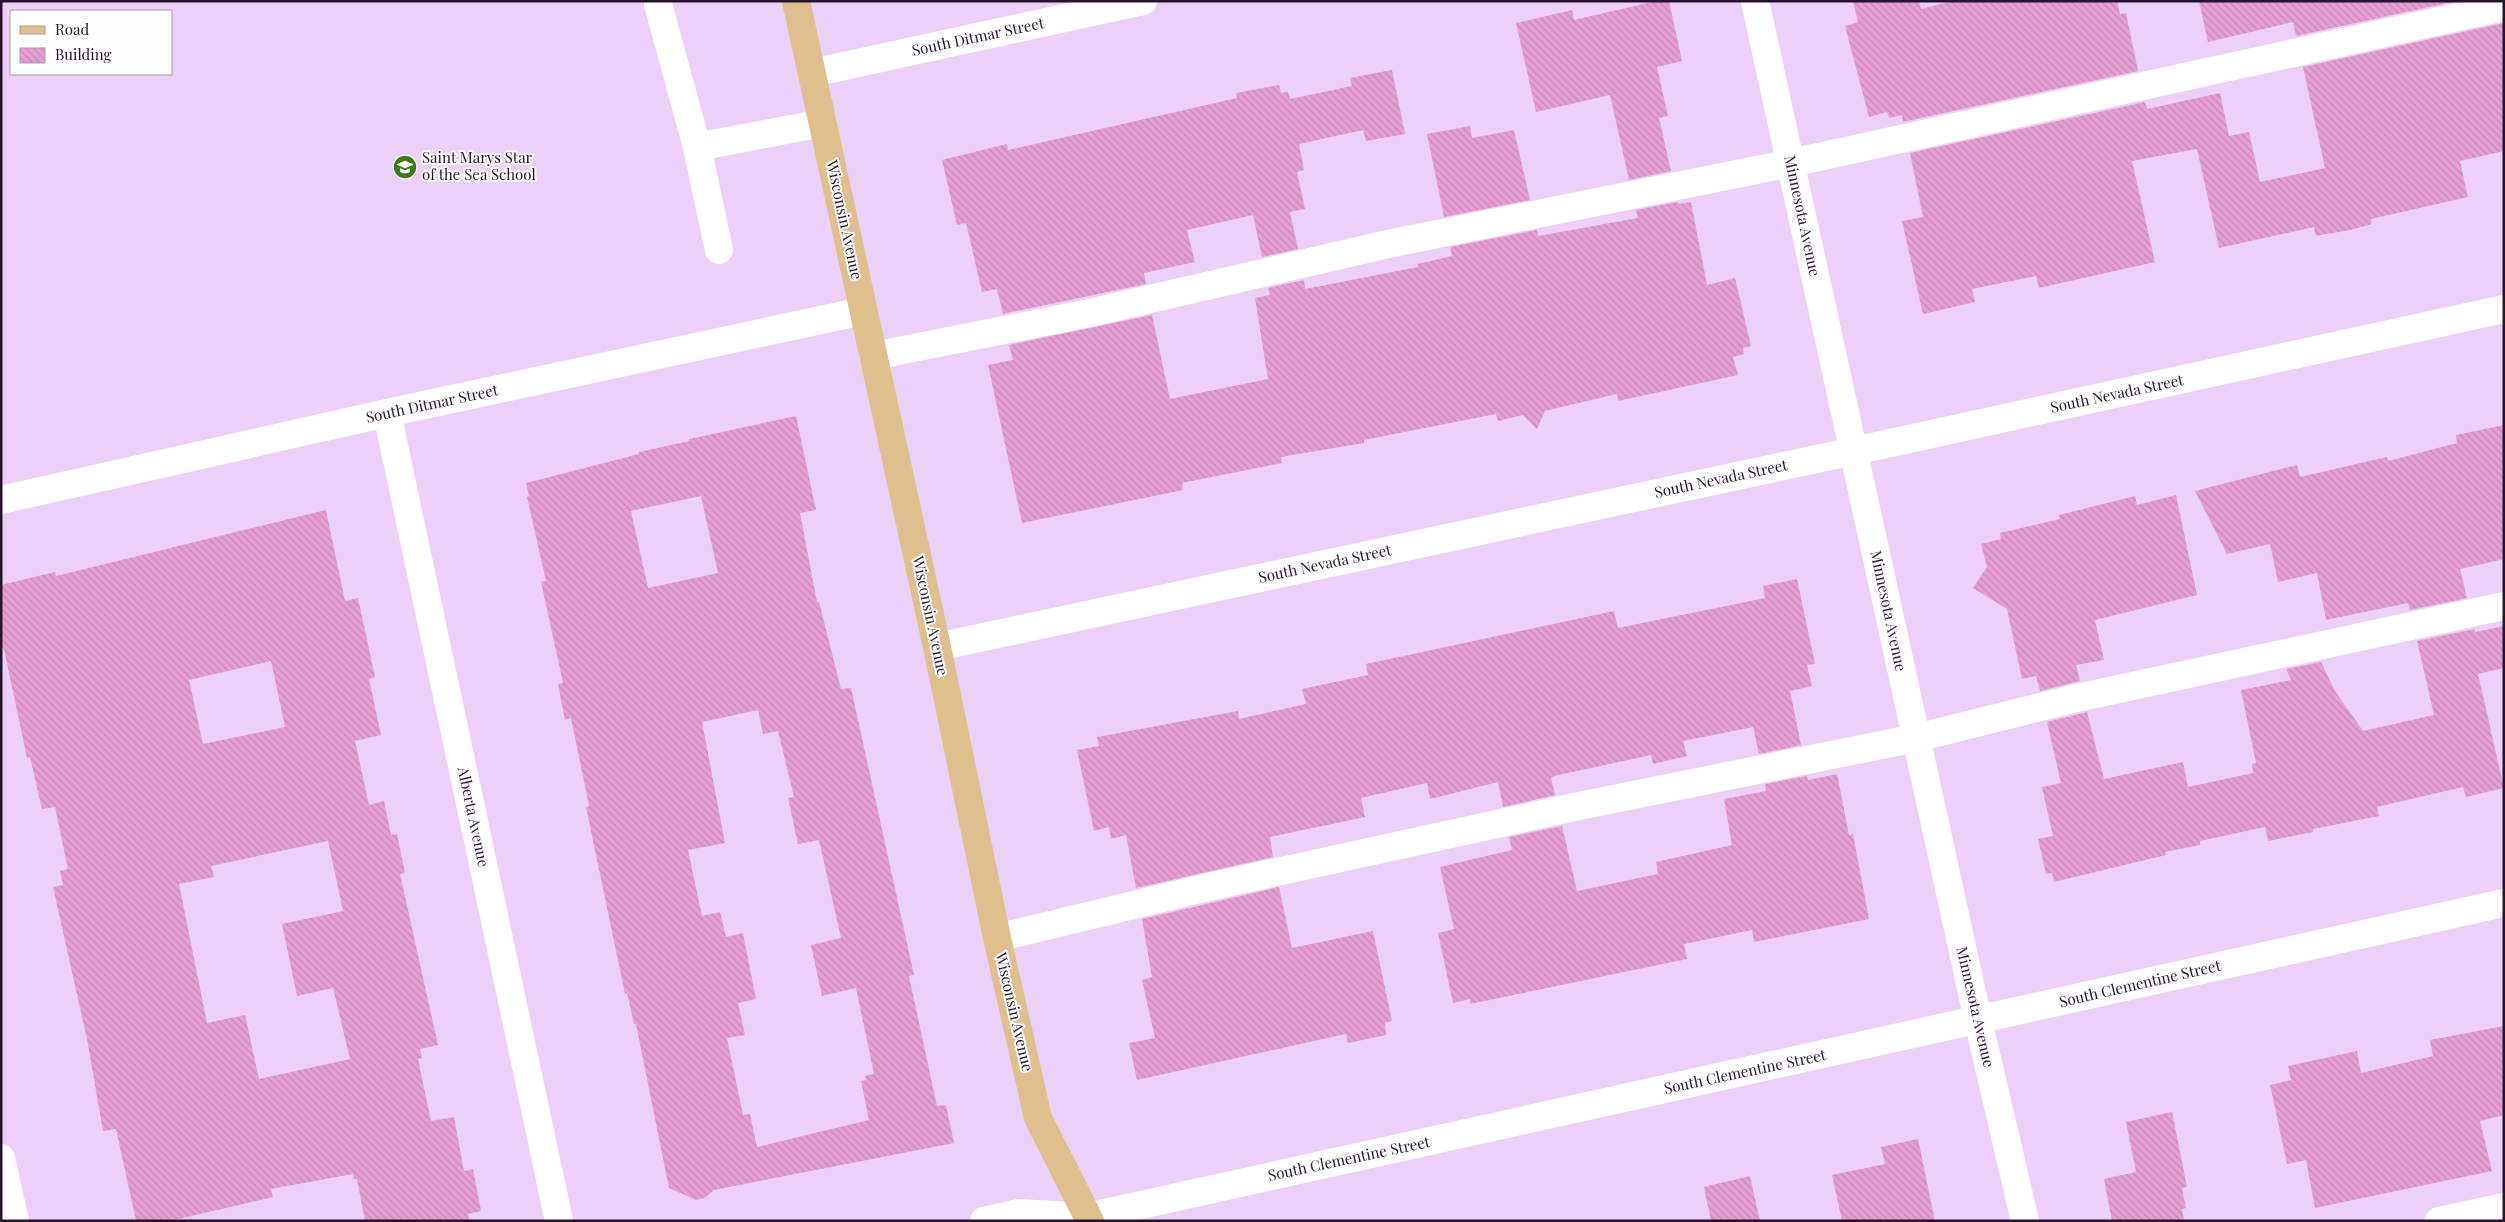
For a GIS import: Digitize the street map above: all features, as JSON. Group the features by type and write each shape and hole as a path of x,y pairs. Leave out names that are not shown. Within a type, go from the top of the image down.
{"main road":[{"name":"Wisconsin Avenue","path":"796,1 937,647 997,938 1038,1118 1088,1219"}],"street":[{"name":"South Ditmar Street","path":"812,73 1143,1"},
{"name":"Minnesota Avenue","path":"1755,1 1978,1020 2025,1221"},
{"path":"658,4 697,147 719,250"},
{"path":"873,356 1085,314 1388,244 1791,163 2354,38 2504,7"},
{"path":"697,147 823,123"},
{"name":"South Nevada Street","path":"937,647 1854,451 2504,309"},
{"name":"South Ditmar Street","path":"1,500 387,413 863,311"},
{"name":"Alberta Avenue","path":"387,413 559,1221"},
{"path":"997,938 1227,883 1579,806 1916,738 2077,698 2504,606"},
{"name":"South Clementine Street","path":"984,1221 1019,1213 1088,1219 2504,903"},
{"path":"1,1158 15,1221"},
{"path":"2439,1221 2504,1207"}],"building":[{"path":"1656,1 1669,1 1682,61 1657,67 1668,116 1659,118 1671,171 1629,180 1610,95 1536,112 1516,23 1572,10 1574,20"},
{"path":"1853,1 1919,1 1921,9 1952,1 2117,1 2120,14 2126,13 2138,71 1903,122 1902,115 1889,118 1887,112 1869,117 1845,26 1858,22"},
{"path":"2199,1 2457,1 2296,36 2293,22 2208,42"},
{"path":"2504,23 2504,151 2460,161 2468,197 2371,219 2372,224 2350,230 2316,236 2314,227 2219,248 2197,149 2132,161 2155,262 2039,288 2036,276 1972,289 1975,302 1923,314 1902,221 1923,217 1910,153 2145,102 2147,109 2220,93 2229,136 2249,132 2260,182 2325,168 2303,67"},
{"path":"1392,70 1405,134 1366,141 1363,130 1299,144 1304,170 1297,172 1305,209 1290,212 1298,249 1262,257 1253,215 1187,230 1195,262 1144,273 1146,284 1003,314 997,289 982,292 966,223 957,225 942,160 1007,144 1008,150 1237,98 1236,93 1279,85 1281,93 1288,92 1290,99 1352,86 1350,78"},
{"path":"1470,126 1472,138 1514,130 1530,200 1444,217 1427,134"},
{"path":"1678,202 1678,204 1691,202 1707,285 1735,278 1751,346 1743,348 1744,354 1733,357 1738,375 1618,401 1617,394 1545,411 1537,429 1523,415 1498,421 1496,414 1364,440 1364,443 1281,457 1282,463 1182,483 1183,490 1022,523 988,365 1013,360 1009,345 1152,315 1170,399 1268,379 1255,298 1270,295 1268,288 1304,280 1305,289 1418,267 1417,264 1452,256 1450,247 1537,230 1538,236 1638,218 1636,210"},
{"path":"796,416 816,510 800,513 817,602 819,602 841,689 851,688 914,975 909,976 937,1106 946,1105 954,1143 714,1190 705,1198 696,1200 669,1188 636,1024 634,1024 627,993 625,994 586,807 589,806 571,718 565,720 558,684 563,683 541,582 546,581 527,497 529,496 526,483 639,454 639,452 689,441 689,439","holes":["701,496 718,573 648,588 631,511","758,710 763,734 778,731 794,797 788,798 798,844 819,840 841,938 811,945 822,996 856,988 874,1074 865,1076 866,1080 861,1081 869,1120 757,1147 750,1114 743,1115 727,1038 745,1035 738,1003 756,999 743,933 726,937 720,912 702,916 688,850 725,843 702,722"]},
{"path":"2504,425 2504,559 2460,569 2467,598 2410,610 2408,603 2326,620 2317,573 2278,582 2270,544 2227,554 2195,491 2297,465 2300,477 2387,457 2388,461 2457,443 2456,435"},
{"path":"2176,495 2197,595 2095,620 2104,660 2076,665 2080,681 2040,691 2036,676 2022,679 2007,609 1973,588 1987,567 1981,544 2001,539 2000,533 2060,519 2059,515 2135,496 2137,505"},
{"path":"326,510 345,601 358,598 375,677 369,679 381,735 355,741 369,805 384,801 391,835 397,834 405,873 400,874 438,1045 420,1049 422,1058 418,1059 431,1121 454,1117 464,1171 473,1169 481,1211 468,1214 469,1221 365,1221 357,1179 354,1179 353,1174 271,1189 273,1197 170,1221 136,1221 116,1129 103,1131 87,1039 53,887 63,885 60,871 68,869 55,807 42,809 30,757 27,758 4,649 1,647 1,585 55,572 56,576","holes":["271,661 285,727 203,744 189,680","328,841 343,911 282,924 297,996 333,988 350,1059 259,1079 245,1015 207,1023 179,884 214,877 211,866"]},
{"path":"1797,579 1815,664 1807,665 1812,686 1790,691 1801,745 1759,754 1753,727 1683,741 1687,756 1653,764 1651,755 1554,776 1551,778 1555,795 1503,807 1498,782 1430,799 1427,783 1361,798 1365,817 1270,837 1273,857 1136,888 1126,835 1111,839 1109,827 1094,831 1077,750 1099,746 1097,737 1238,711 1239,719 1306,704 1302,689 1368,675 1366,664 1614,611 1618,628 1765,598 1763,586"},
{"path":"2504,626 2504,668 2478,674 2504,788 2466,797 2463,787 2377,807 2379,816 2313,829 2313,832 2268,841 2265,827 2200,841 2200,845 2165,852 2166,855 2054,882 2052,873 2046,874 2038,839 2053,836 2042,787 2061,783 2047,722 2087,712 2104,779 2183,762 2188,787 2253,773 2252,764 2256,763 2241,690 2291,680 2286,669 2321,662 2335,691 2363,731 2434,715 2417,641 2474,629 2475,632"},
{"path":"1837,774 1849,835 1853,834 1869,919 1754,942 1752,930 1684,944 1687,959 1470,1004 1470,999 1453,1003 1438,933 1454,929 1440,867 1512,850 1509,837 1562,826 1577,891 1658,874 1656,862 1732,845 1724,799 1766,791 1765,784 1807,776 1808,780"},
{"path":"1279,887 1292,948 1373,931 1392,1021 1385,1023 1386,1035 1348,1043 1346,1034 1137,1080 1129,1043 1155,1038 1142,980 1152,977 1142,919"},
{"path":"2504,1026 2504,1115 2480,1121 2492,1171 2315,1208 2306,1160 2287,1164 2270,1085 2291,1080 2288,1066 2357,1051 2361,1073 2433,1056 2430,1040"},
{"path":"2172,1112 2187,1187 2182,1188 2186,1208 2182,1209 2184,1221 2112,1221 2104,1179 2136,1172 2126,1122"},
{"path":"1918,1139 1935,1221 1842,1221 1832,1175 1885,1164 1881,1147"},
{"path":"1750,1176 1760,1221 1711,1221 1704,1187"}],"place":[{"name":"Saint Marys Star of the Sea School","path":"405,167"}]}
